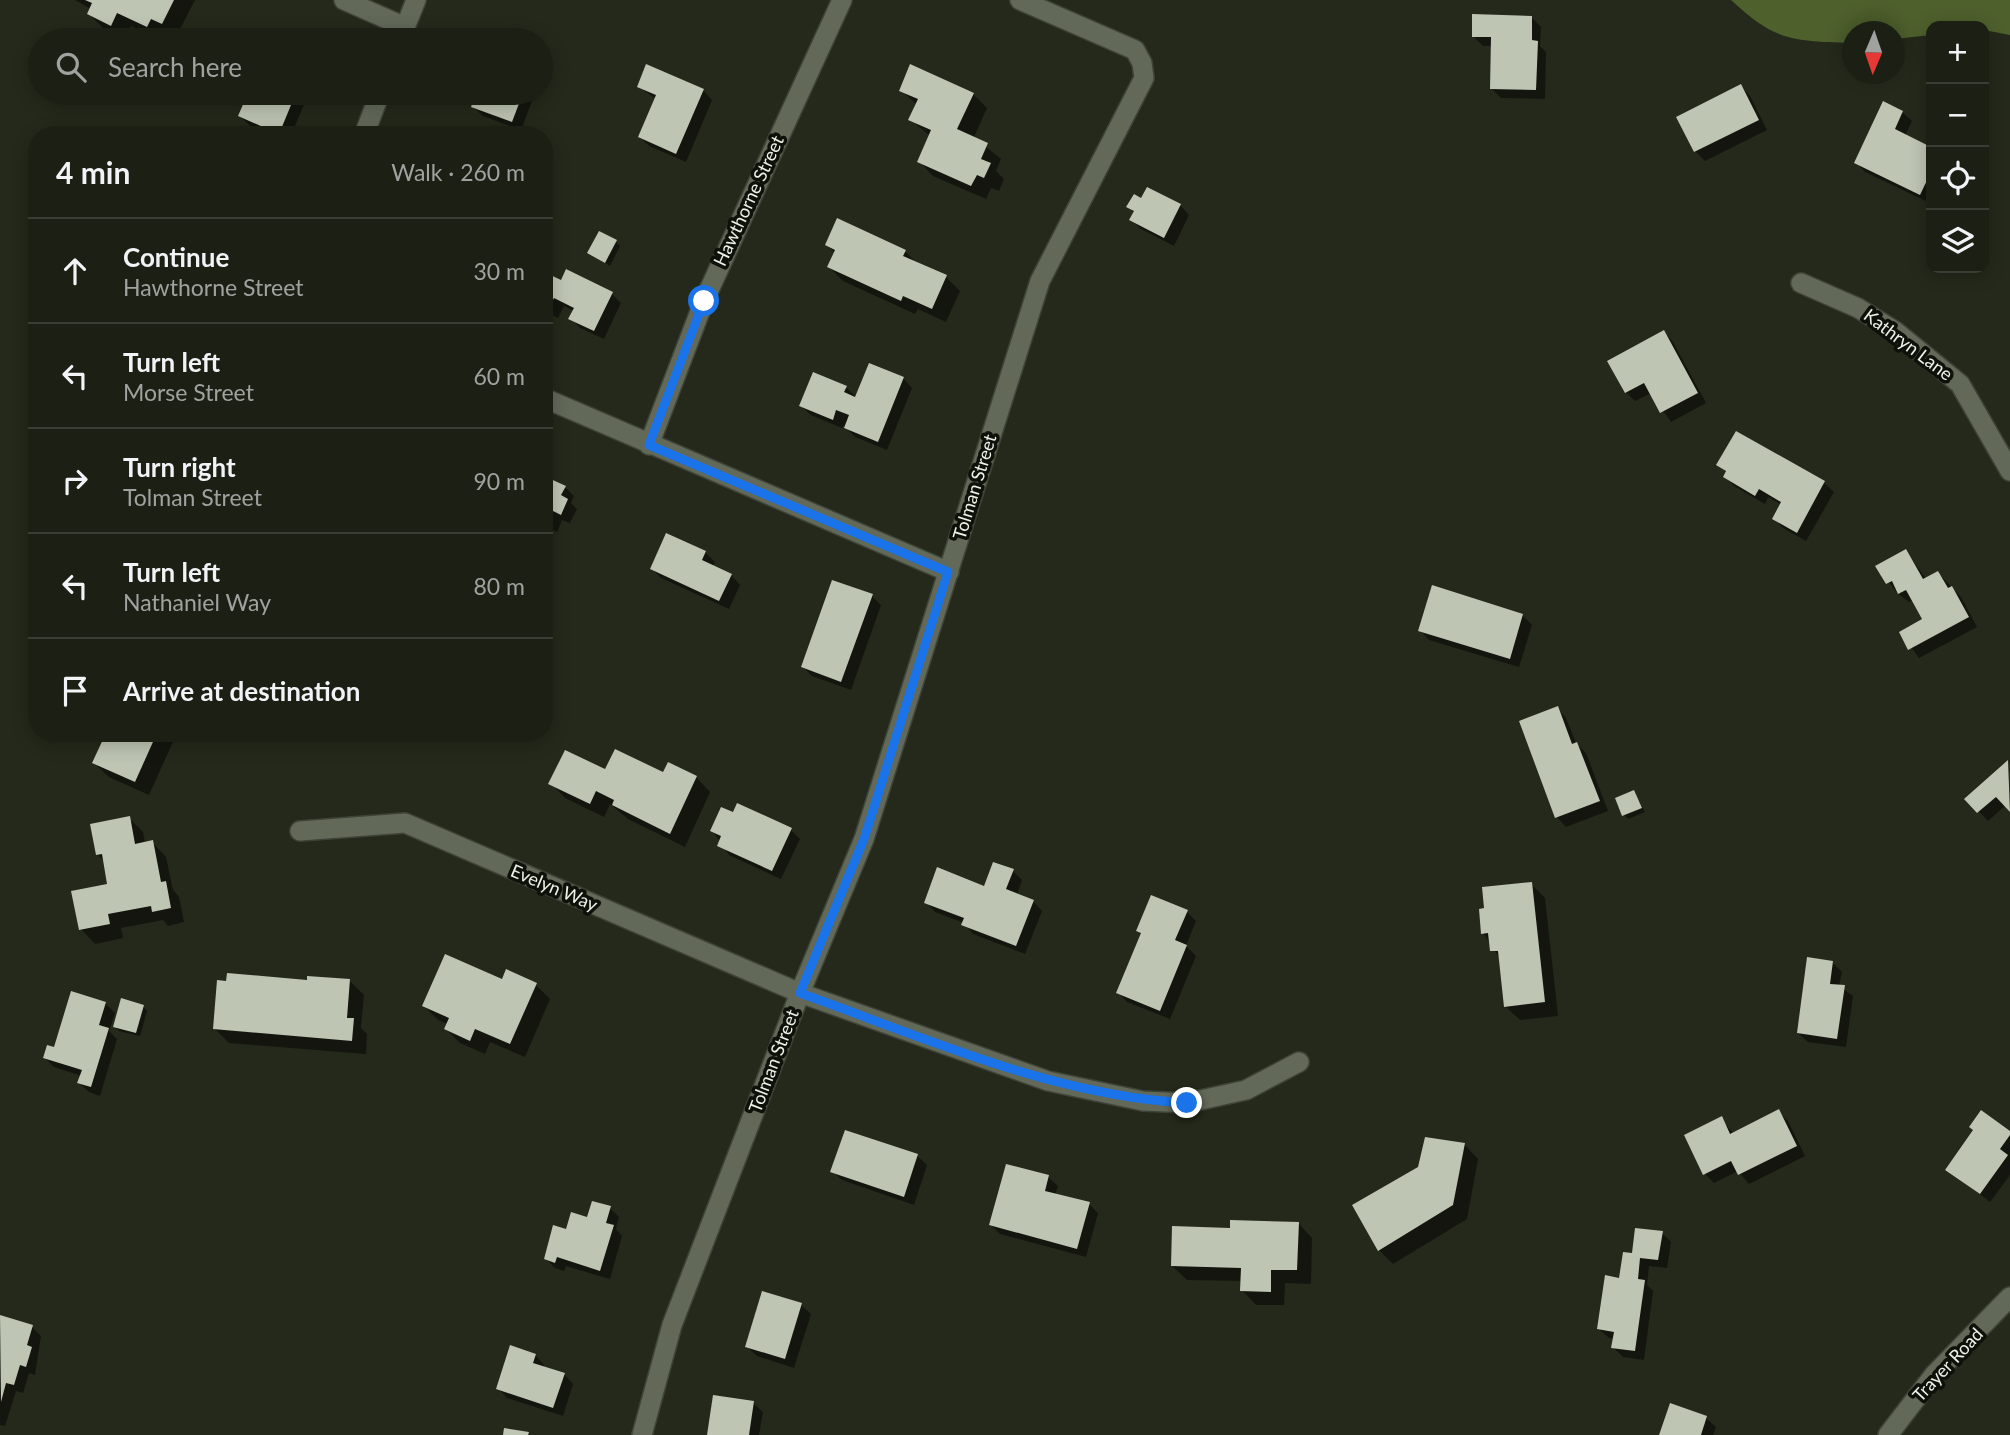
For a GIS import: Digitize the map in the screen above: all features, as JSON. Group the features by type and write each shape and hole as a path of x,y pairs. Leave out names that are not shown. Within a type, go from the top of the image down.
{"street":[{"path":"344,0 392,28"},
{"path":"404,28 416,0"},
{"name":"Hawthorne Street","path":"649,445 704,301 842,0"},
{"name":"Tolman Street","path":"642,1435 672,1325 800,993 864,839 1040,281 1144,78 1142,63 1135,50 1020,0"},
{"path":"367,126 375,105"},
{"name":"Kathryn Lane","path":"1801,283 1858,308 1895,331 1960,384 2010,471"},
{"path":"553,402 948,572"},
{"name":"Evelyn Way","path":"300,831 405,823 800,993 1048,1081 1143,1101 1187,1103 1217,1099 1246,1090 1299,1062"},
{"name":"Trayer Road","path":"1888,1435 1934,1375 2010,1297"}],"green space":[{"path":"1731,0 2010,0 2010,35 1989,31 1989,21 1926,21 1926,36 1905,38 1905,21 1842,21 1842,42 1800,40 1774,32"}],"building":[{"path":"85,0 174,0 162,24 151,19 147,27 117,13 111,26 87,14 92,3"},
{"path":"1472,14 1532,16 1532,40 1538,41 1536,90 1490,89 1491,37 1472,37"},
{"path":"646,64 704,89 676,154 638,137 656,95 637,87"},
{"path":"910,64 974,93 957,129 988,143 981,159 991,163 984,178 977,175 971,186 917,162 931,130 908,120 918,99 899,91"},
{"path":"1741,84 1759,120 1694,152 1676,117"},
{"path":"1883,101 1903,111 1895,129 1926,144 1926,182 1920,195 1854,163"},
{"path":"243,105 291,105 282,126 261,126 238,116"},
{"path":"472,105 518,105 512,122 471,107"},
{"path":"1147,187 1181,204 1164,238 1129,220 1134,211 1126,207 1134,194 1141,198"},
{"path":"837,218 906,250 903,256 947,275 932,309 903,296 901,301 827,267 835,250 825,245"},
{"path":"599,231 617,240 605,263 587,253"},
{"path":"566,269 613,292 594,331 568,319 574,308 554,298 553,300 553,276 561,280"},
{"path":"1664,330 1698,393 1660,413 1644,383 1625,393 1607,361"},
{"path":"869,363 904,377 878,442 844,428 849,415 836,410 833,420 799,406 813,372 847,386 844,392 855,397"},
{"path":"1736,431 1825,481 1797,533 1772,519 1781,502 1759,489 1755,496 1723,477 1726,471 1716,465"},
{"path":"553,480 566,486 561,495 568,499 561,515 553,511"},
{"path":"666,533 706,551 702,560 732,574 719,601 650,569"},
{"path":"1906,549 1923,579 1938,571 1948,588 1952,586 1969,617 1908,650 1899,632 1922,619 1906,590 1898,594 1892,581 1886,584 1875,566"},
{"path":"832,580 873,594 841,682 801,667"},
{"path":"1432,585 1523,614 1510,659 1418,631"},
{"path":"1558,706 1572,744 1577,742 1600,801 1555,818 1519,721"},
{"path":"102,742 153,742 135,782 92,763"},
{"path":"615,749 663,772 668,762 697,776 670,834 612,805 614,800 596,791 590,804 548,784 565,750 605,769"},
{"path":"2008,760 2010,812 1996,797 1977,813 1964,799"},
{"path":"1634,790 1642,808 1622,816 1615,798"},
{"path":"737,803 792,828 772,871 717,846 721,836 710,831 721,807 733,812"},
{"path":"130,816 135,844 153,840 161,882 166,881 171,908 152,912 151,906 108,914 110,924 79,930 71,891 107,884 102,854 96,855 90,824"},
{"path":"993,862 1014,869 1006,889 1034,900 1016,946 961,925 964,918 924,903 937,867 984,886"},
{"path":"1532,882 1545,1002 1504,1007 1498,951 1490,951 1488,933 1481,934 1479,909 1484,908 1482,887"},
{"path":"1151,895 1188,910 1175,940 1187,945 1160,1011 1116,993 1141,933 1136,931"},
{"path":"445,954 502,979 506,969 537,983 510,1044 475,1029 470,1041 444,1029 449,1018 422,1006"},
{"path":"1807,957 1833,961 1830,984 1845,985 1837,1039 1797,1033"},
{"path":"227,973 307,980 307,976 350,979 347,1018 354,1018 352,1041 213,1029 217,980 226,981"},
{"path":"71,991 106,1002 99,1025 109,1028 91,1087 77,1083 82,1070 43,1058 47,1045 54,1047"},
{"path":"121,998 144,1005 136,1033 113,1027"},
{"path":"1779,1109 1797,1146 1738,1175 1731,1161 1703,1175 1684,1135 1722,1116 1730,1134"},
{"path":"1981,1110 2010,1131 2010,1135 2000,1149 2008,1155 1980,1194 1945,1170 1973,1130 1969,1127"},
{"path":"845,1130 918,1154 904,1197 830,1172"},
{"path":"1425,1137 1465,1143 1453,1205 1378,1251 1352,1205 1418,1167"},
{"path":"1006,1164 1049,1175 1045,1191 1090,1202 1077,1249 989,1225"},
{"path":"592,1201 611,1206 606,1223 614,1225 600,1271 557,1257 555,1263 544,1259 553,1225 566,1229 571,1212 587,1217"},
{"path":"1230,1220 1299,1222 1297,1270 1271,1270 1271,1292 1240,1291 1241,1268 1171,1266 1172,1226 1230,1228"},
{"path":"1635,1228 1663,1231 1658,1260 1640,1258 1638,1279 1645,1280 1635,1351 1611,1348 1614,1332 1597,1329 1605,1275 1619,1278 1623,1252 1632,1253"},
{"path":"762,1291 802,1303 785,1359 745,1347"},
{"path":"0,1315 33,1325 27,1345 32,1347 26,1367 20,1365 14,1385 6,1383 1,1402"},
{"path":"510,1345 536,1354 533,1363 565,1373 553,1408 496,1389"},
{"path":"713,1395 754,1401 749,1435 707,1435"},
{"path":"1670,1403 1707,1416 1701,1435 1659,1435"},
{"path":"504,1428 529,1432 528,1435 503,1435"}],"route":[{"path":"704,301 649,445 948,572 864,839 800,993 1048,1081 1143,1101 1187,1103"}]}
